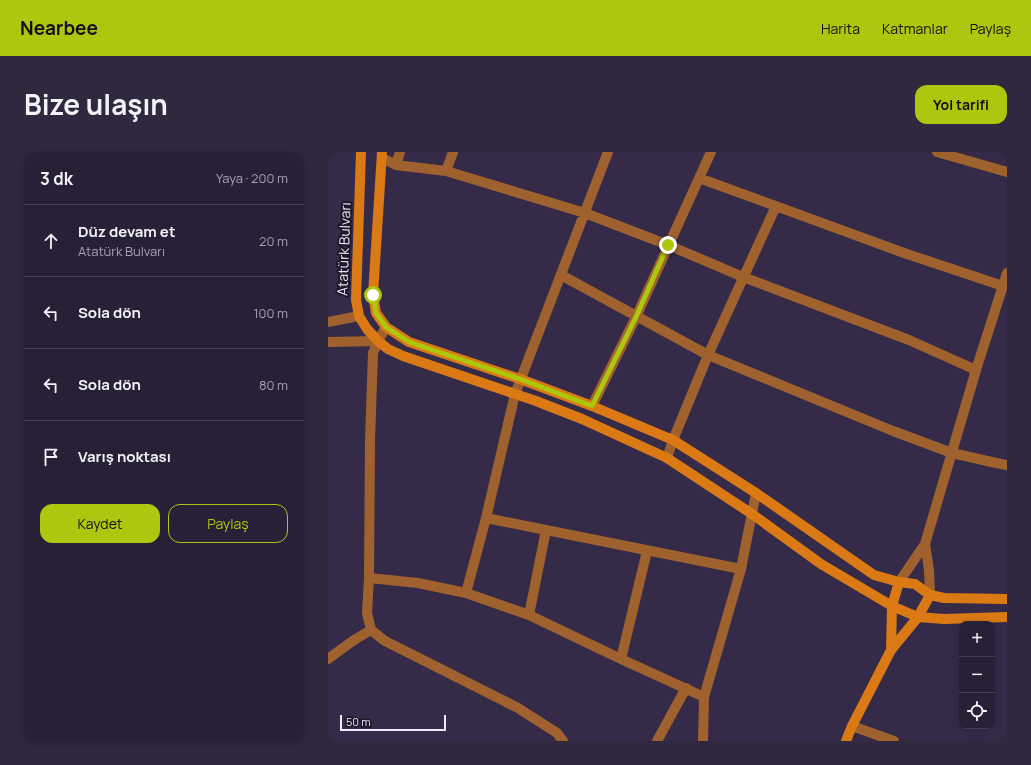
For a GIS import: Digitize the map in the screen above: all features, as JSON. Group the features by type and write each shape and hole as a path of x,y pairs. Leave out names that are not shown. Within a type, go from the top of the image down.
{"main road":[{"name":"Atatürk Bulvarı","path":"361,152 356,300 359,316 367,329 388,349 403,356 536,401 582,419 667,458 752,514 821,564 892,606 918,617 944,619 1007,617"},
{"path":"382,155 373,295 376,313 386,327 409,342 520,379 592,406 673,440 756,493 874,575 899,582 915,584 930,595 944,598 1007,599"},
{"path":"891,650 892,606 899,582"},
{"path":"846,741 852,726 891,650 918,617 930,595"}],"street":[{"path":"396,164 400,152"},
{"path":"446,171 453,152"},
{"path":"466,593 486,518 515,394 608,152"},
{"path":"592,406 636,317 711,152"},
{"path":"937,152 1007,172"},
{"path":"382,155 396,164 446,171 585,213 668,245 743,277 909,340 976,370"},
{"path":"699,178 904,253 1003,286"},
{"path":"667,458 708,355 776,206"},
{"path":"899,582 925,544 976,370 1007,273"},
{"path":"561,276 708,355 893,431 952,453 1007,465"},
{"path":"328,322 359,316"},
{"path":"386,327 373,353 367,613 371,630 385,641 518,708 557,733 563,741"},
{"path":"328,342 378,341"},
{"path":"703,741 704,696 741,569 756,493"},
{"path":"486,518 741,569"},
{"path":"529,615 546,530"},
{"path":"925,544 929,570 930,595"},
{"path":"621,660 647,551"},
{"path":"369,578 418,583 466,593 529,615 621,660 704,696"},
{"path":"328,659 354,640 371,630"},
{"path":"657,741 686,688"},
{"path":"852,726 894,741"}],"route":[{"path":"373,295 376,313 386,327 409,342 520,379 592,406 636,317 668,245"}]}
